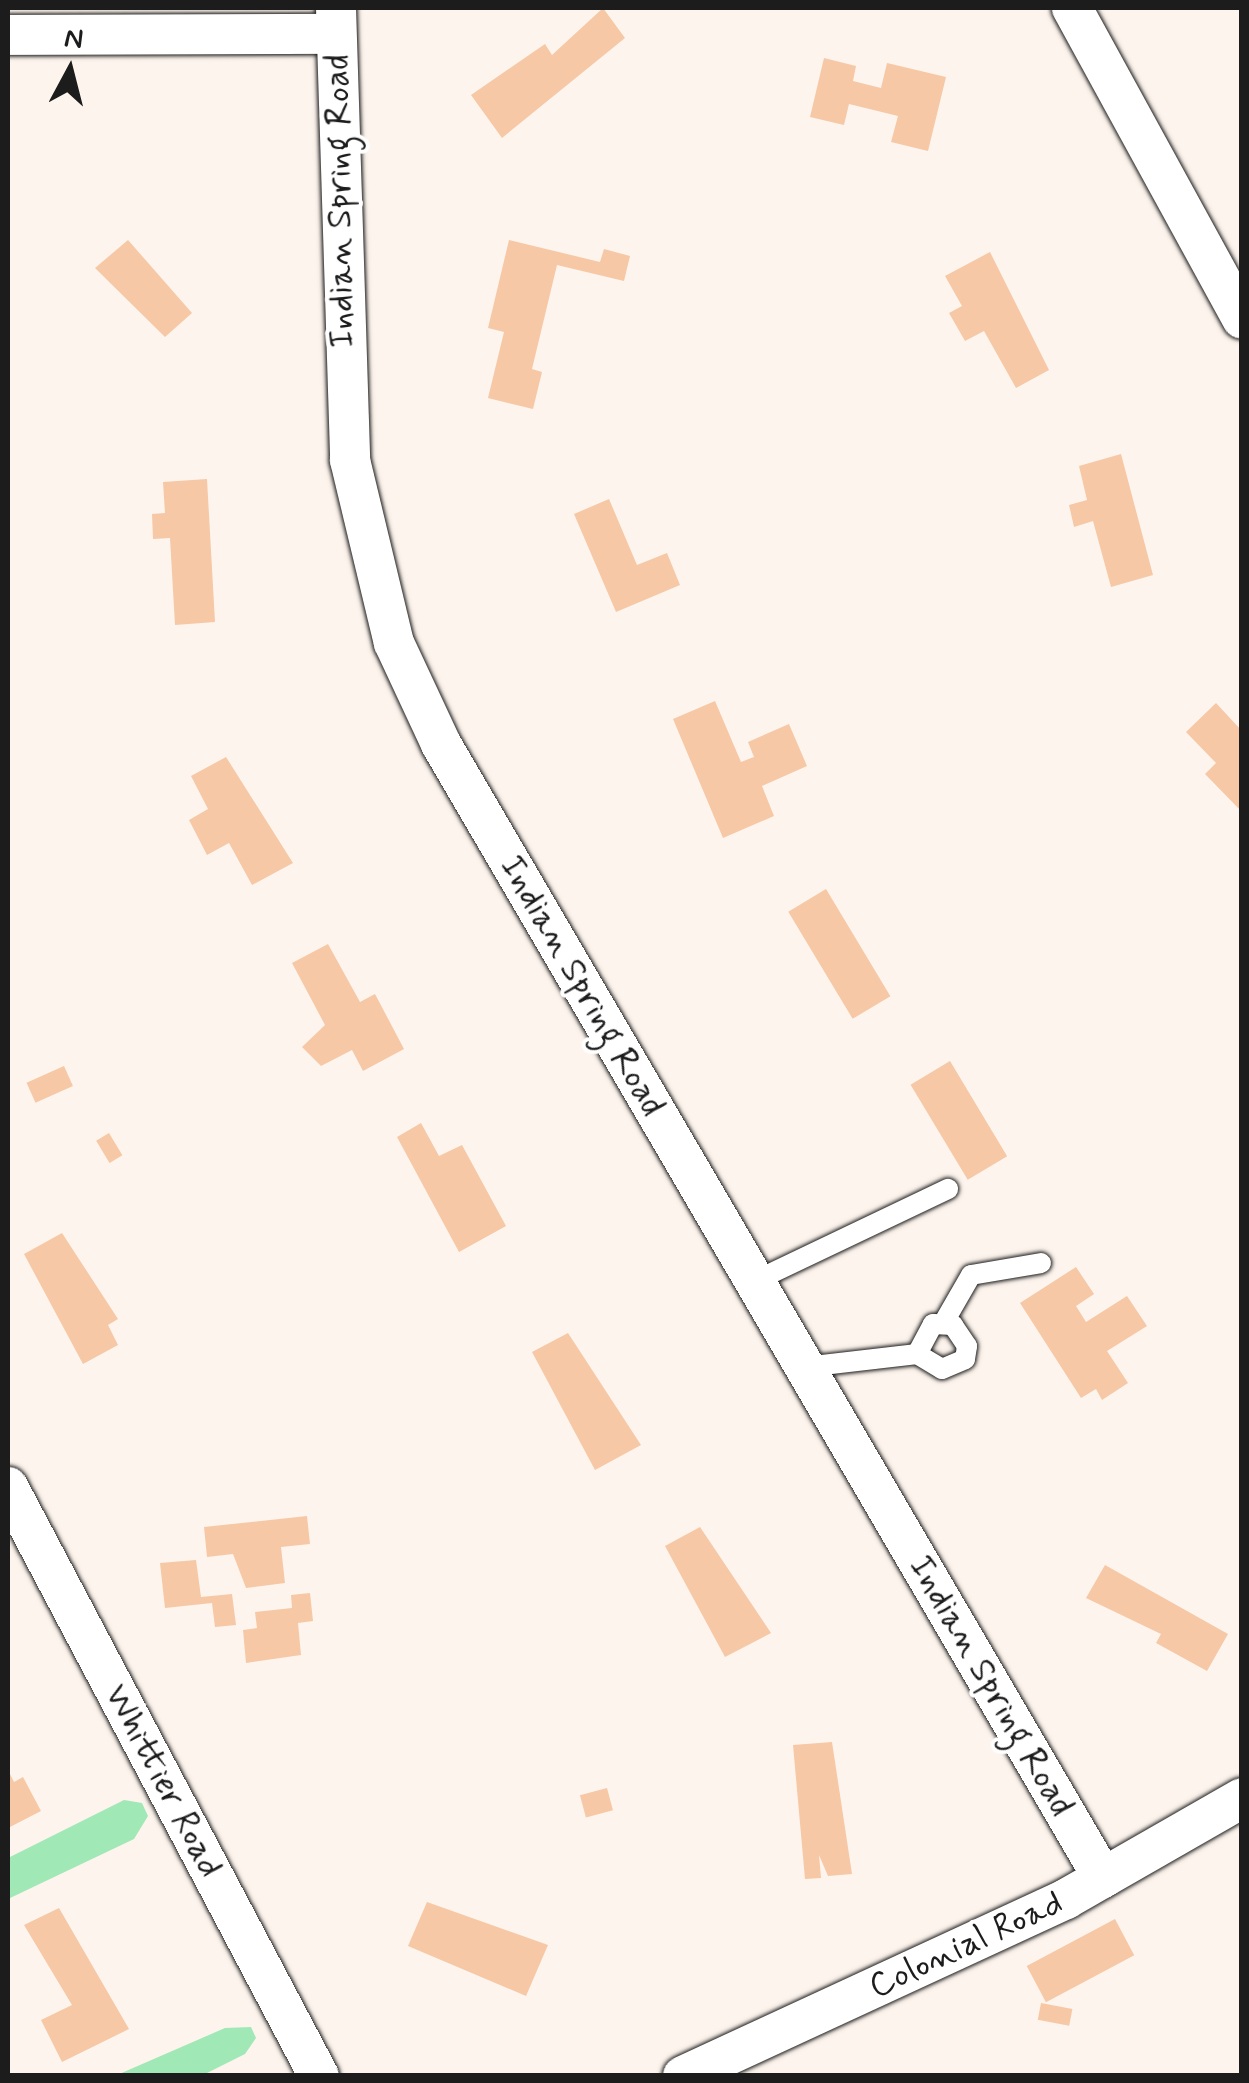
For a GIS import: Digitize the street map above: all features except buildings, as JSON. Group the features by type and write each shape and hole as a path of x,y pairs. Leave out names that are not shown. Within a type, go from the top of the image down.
{"street":[{"path":"1072,8 1242,319"},
{"path":"8,35 336,21"},
{"name":"Indian Spring Road","path":"336,21 346,422 381,606 441,744 1103,1878"},
{"name":"Whittier Road","path":"8,1487 319,2076"},
{"name":"Colonial Road","path":"683,2076 1103,1878 1242,1798"}],"lane":[{"path":"755,1282 948,1189"},
{"path":"917,1354 925,1331 944,1322 971,1275 1041,1263"},
{"path":"805,1367 917,1354 942,1369 965,1360 962,1334 944,1322"}],"green space":[{"path":"124,1800 142,1803 148,1816 134,1839 8,1899 8,1858"},
{"path":"251,2027 256,2038 245,2054 203,2075 117,2075 225,2028"}]}
